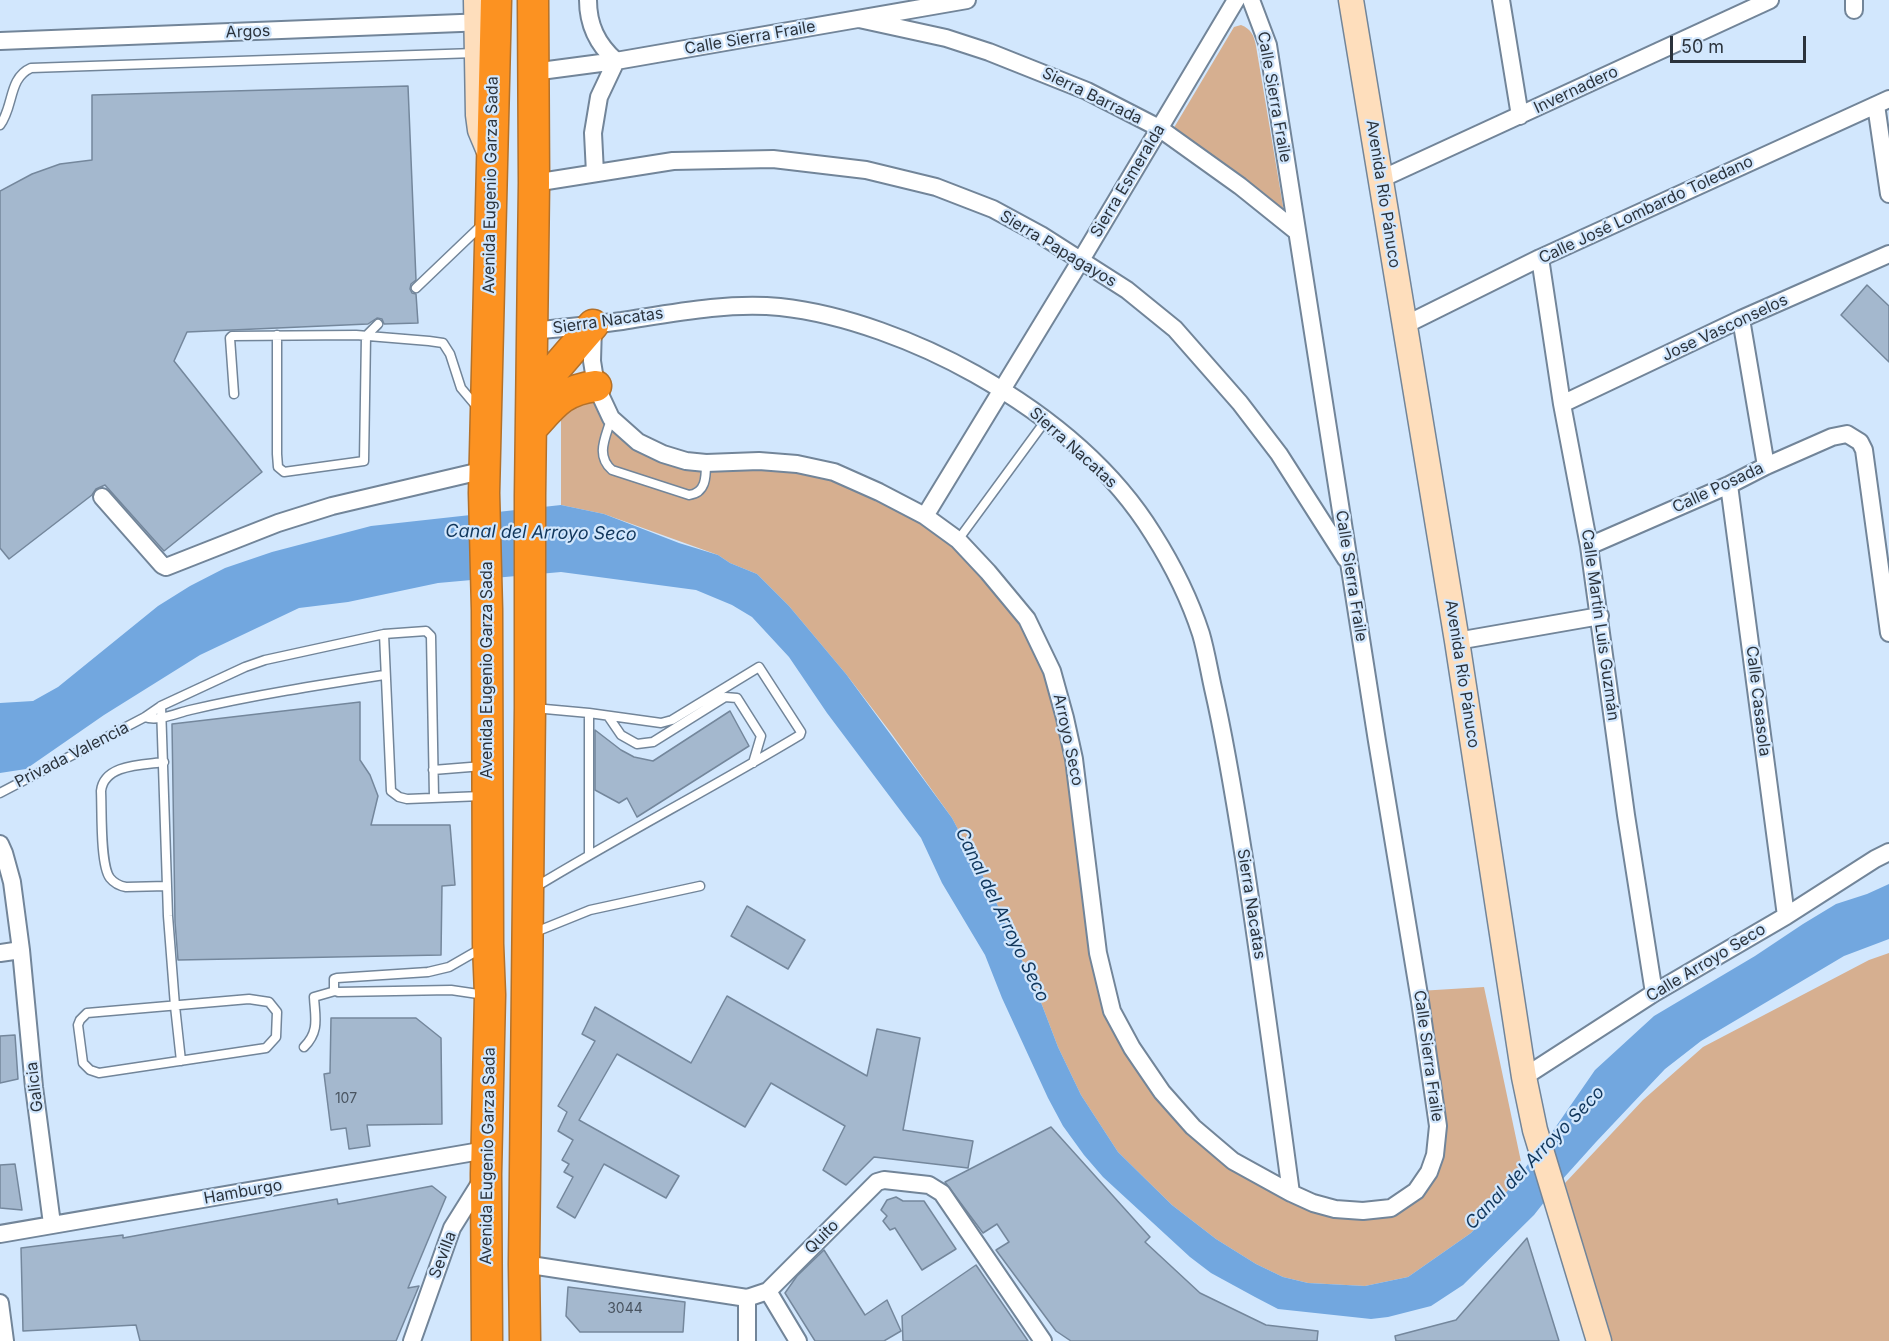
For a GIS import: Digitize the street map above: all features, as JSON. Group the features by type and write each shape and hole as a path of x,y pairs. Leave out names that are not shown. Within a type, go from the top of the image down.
{"highway":[{"path":"525,1341 534,183 533,0"},
{"name":"Avenida Eugenio Garza Sada","path":"486,11 492,158 485,481 490,995 486,1162 486,1341"},
{"path":"532,396 594,325"},
{"path":"531,429 566,393 596,386"}],"street":[{"path":"588,0 589,17 594,34 607,53 616,61 599,96 593,133 595,173"},
{"name":"Calle Sierra Fraile","path":"533,72 616,61 967,0"},
{"name":"Sierra Esmeralda","path":"925,516 1236,0"},
{"name":"Calle Sierra Fraile","path":"1251,0 1268,45 1377,741 1426,1037 1438,1126 1435,1155"},
{"name":"Avenida Río Pánuco","path":"1351,0 1457,641 1524,1077 1535,1130 1599,1341"},
{"path":"1501,0 1520,116"},
{"name":"Invernadero","path":"1381,179 1770,0"},
{"path":"486,11 476,53 478,115 480,130 492,158"},
{"name":"Argos","path":"0,41 486,11"},
{"name":"Sierra Barrada","path":"859,19 946,38 989,51 1087,91 1159,128 1240,186 1296,231"},
{"path":"1883,102 1889,194"},
{"name":"Calle José Lombardo Toledano","path":"1405,325 1540,258 1883,102"},
{"name":"Sierra Papagayos","path":"534,183 673,161 773,159 866,170 936,187 993,209 1041,235 1127,290 1175,329 1240,403 1279,454 1350,565"},
{"name":"Jose Vasconselos","path":"1562,404 1741,319 1889,254"},
{"name":"Calle Martín Luis Guzmán","path":"1540,258 1562,404 1600,616 1626,815 1654,993"},
{"name":"Sierra Nacatas","path":"532,331 594,325 692,310 779,307 836,318 947,358 1002,390 1046,420 1117,486 1153,533 1179,581 1201,634 1227,751 1265,994 1291,1193"},
{"path":"1741,319 1766,466"},
{"name":"Arroyo Seco","path":"594,325 592,361 596,386 611,418 638,442 663,454 686,461 706,463 759,461 797,464 834,472 879,492 925,516 958,540 1027,619 1052,671 1074,759 1098,953 1112,1011 1132,1048 1162,1092 1193,1127 1233,1161 1291,1193 1313,1203 1335,1209 1363,1211 1391,1208 1416,1191 1429,1172 1435,1155"},
{"name":"Calle Posada","path":"1589,546 1729,485 1766,466 1833,437 1847,434 1860,442 1864,450 1889,633"},
{"path":"102,497 166,567 278,523 332,506 485,481"},
{"name":"Calle Casasola","path":"1729,485 1786,916"},
{"path":"1457,641 1600,616"},
{"name":"Galicia","path":"0,844 12,882 34,1088 52,1224"},
{"name":"Calle Arroyo Seco","path":"1524,1077 1654,993 1786,916 1889,852"},
{"path":"0,953 21,950"},
{"name":"Hamburgo","path":"0,1234 52,1224 486,1162"},
{"name":"Sevilla","path":"412,1341 452,1228 486,1162"},
{"name":"Quito","path":"524,1264 747,1298 768,1291 877,1182 884,1180 928,1185 942,1193 1043,1341"},
{"path":"768,1291 798,1341"},
{"path":"747,1298 747,1341"},
{"path":"0,1303 5,1341"}],"lane":[{"path":"0,124 5,117 14,86 21,75 31,68 476,53"},
{"path":"416,288 490,216"},
{"path":"277,335 276,454 278,467 284,471 364,461 366,336 378,324"},
{"path":"234,394 231,336 366,336 429,340 443,343 450,354 461,388 486,417"},
{"path":"611,418 602,455 605,464 612,470 689,495 696,494 702,489 706,481 706,463"},
{"path":"958,540 1046,420"},
{"name":"Privada Valencia","path":"0,793 145,717 161,706 245,667 265,660 384,634 426,631 430,634 433,771"},
{"path":"384,634 384,675 391,791 407,799 488,795"},
{"path":"528,892 753,763 800,735 801,732 759,667 661,723 530,708"},
{"path":"145,717 148,719 163,717 260,695 384,675"},
{"path":"608,717 621,735 637,744 653,742 725,697 737,698 761,736 753,763"},
{"path":"161,706 166,886 174,1006 181,1061"},
{"path":"589,713 589,855"},
{"path":"164,762 117,770 106,778 101,791 104,865 110,878 120,886 126,887 166,886"},
{"path":"434,797 433,771 487,766"},
{"path":"528,935 590,910 700,886"},
{"path":"335,991 333,985 336,978 428,972 449,967 488,944"},
{"path":"304,1047 312,1038 315,1029 314,997 335,991 451,990 490,995"},
{"path":"249,999 269,1002 277,1012 276,1037 266,1048 99,1073 94,1072 83,1063 78,1025 87,1013 174,1006 249,999"}],"shaded area":[{"path":"1241,25 1250,31 1255,42 1284,212 1211,155 1172,131 1234,27"},
{"path":"584,387 611,418 663,454 801,465 895,500 994,579 1052,671 1112,1011 1198,1131 1313,1203 1391,1208 1435,1155 1419,991 1484,987 1523,1171 1491,1212 1471,1233 1408,1277 1365,1286 1308,1283 1283,1277 1256,1264 1216,1239 1172,1205 1118,1152 1081,1095 992,893 952,818 846,674 789,606 757,574 730,563 718,555 604,514 561,505 561,398"},
{"path":"1889,953 1889,1341 1612,1341 1605,1332 1565,1183 1643,1100 1703,1047 1869,960"}],"water":[{"name":"Canal del Arroyo Seco","path":"561,505 604,514 679,543 718,555 730,563 757,574 789,606 846,674 952,818 992,893 1081,1095 1118,1152 1172,1205 1216,1239 1256,1264 1283,1277 1308,1283 1365,1286 1408,1277 1471,1233 1491,1212 1546,1141 1595,1070 1654,1016 1755,956 1836,904 1889,884 1889,939 1844,956 1701,1041 1665,1069 1560,1182 1534,1215 1463,1285 1431,1306 1371,1319 1278,1309 1255,1297 1211,1273 1190,1257 1103,1177 1063,1126 1002,998 985,955 942,883 921,838 827,713 789,657 752,617 732,605 696,590 561,572 438,583 348,602 299,608 200,655 104,715 26,769 0,773 0,703 33,701 58,687 158,606 225,568 272,552 371,526"}],"building":[{"path":"408,86 416,280 411,284 410,289 416,294 418,323 384,324 382,319 377,318 368,324 187,332 174,361 262,472 164,551 105,485 96,489 92,495 9,559 0,548 0,191 32,174 60,164 92,160 92,95"},
{"path":"1867,285 1889,306 1889,362 1841,315"},
{"path":"360,702 360,760 370,775 378,796 371,825 450,825 455,885 442,886 441,955 178,960 175,922 172,724"},
{"path":"730,711 749,746 637,817 627,798 619,803 595,790 595,730 634,757 653,761"},
{"path":"747,906 805,940 788,969 731,936"},
{"path":"727,996 867,1076 877,1029 920,1038 903,1130 973,1141 968,1168 874,1157 846,1185 823,1170 845,1126 771,1083 745,1127 617,1054 579,1120 679,1176 666,1198 604,1164 575,1218 557,1207 573,1177 564,1172 569,1164 562,1160 573,1140 558,1131 567,1112 558,1106 595,1041 582,1034 595,1007 691,1063"},
{"path":"331,1018 416,1018 441,1038 442,1124 367,1125 370,1146 349,1149 346,1128 331,1130 324,1074 330,1073"},
{"path":"15,1035 18,1079 0,1083 0,1036"},
{"path":"1051,1127 1150,1237 1145,1242 1200,1293 1266,1325 1318,1331 1317,1341 1071,1341 1056,1331 996,1250 1009,1242 997,1224 983,1233 945,1182"},
{"path":"15,1164 22,1210 0,1208 0,1165"},
{"path":"432,1186 446,1197 408,1288 419,1286 396,1341 140,1341 136,1325 23,1331 21,1248 123,1235 123,1238 337,1199 338,1204"},
{"path":"896,1197 903,1201 924,1201 956,1249 922,1270 895,1228 890,1230 883,1221 887,1216 881,1210 887,1200"},
{"path":"1527,1238 1559,1341 1396,1341 1395,1336 1456,1320"},
{"path":"824,1250 865,1315 887,1300 901,1331 884,1341 815,1341 785,1293 797,1276"},
{"path":"976,1265 1028,1341 903,1341 902,1316"},
{"path":"568,1287 685,1302 683,1332 580,1332 566,1316"}]}
